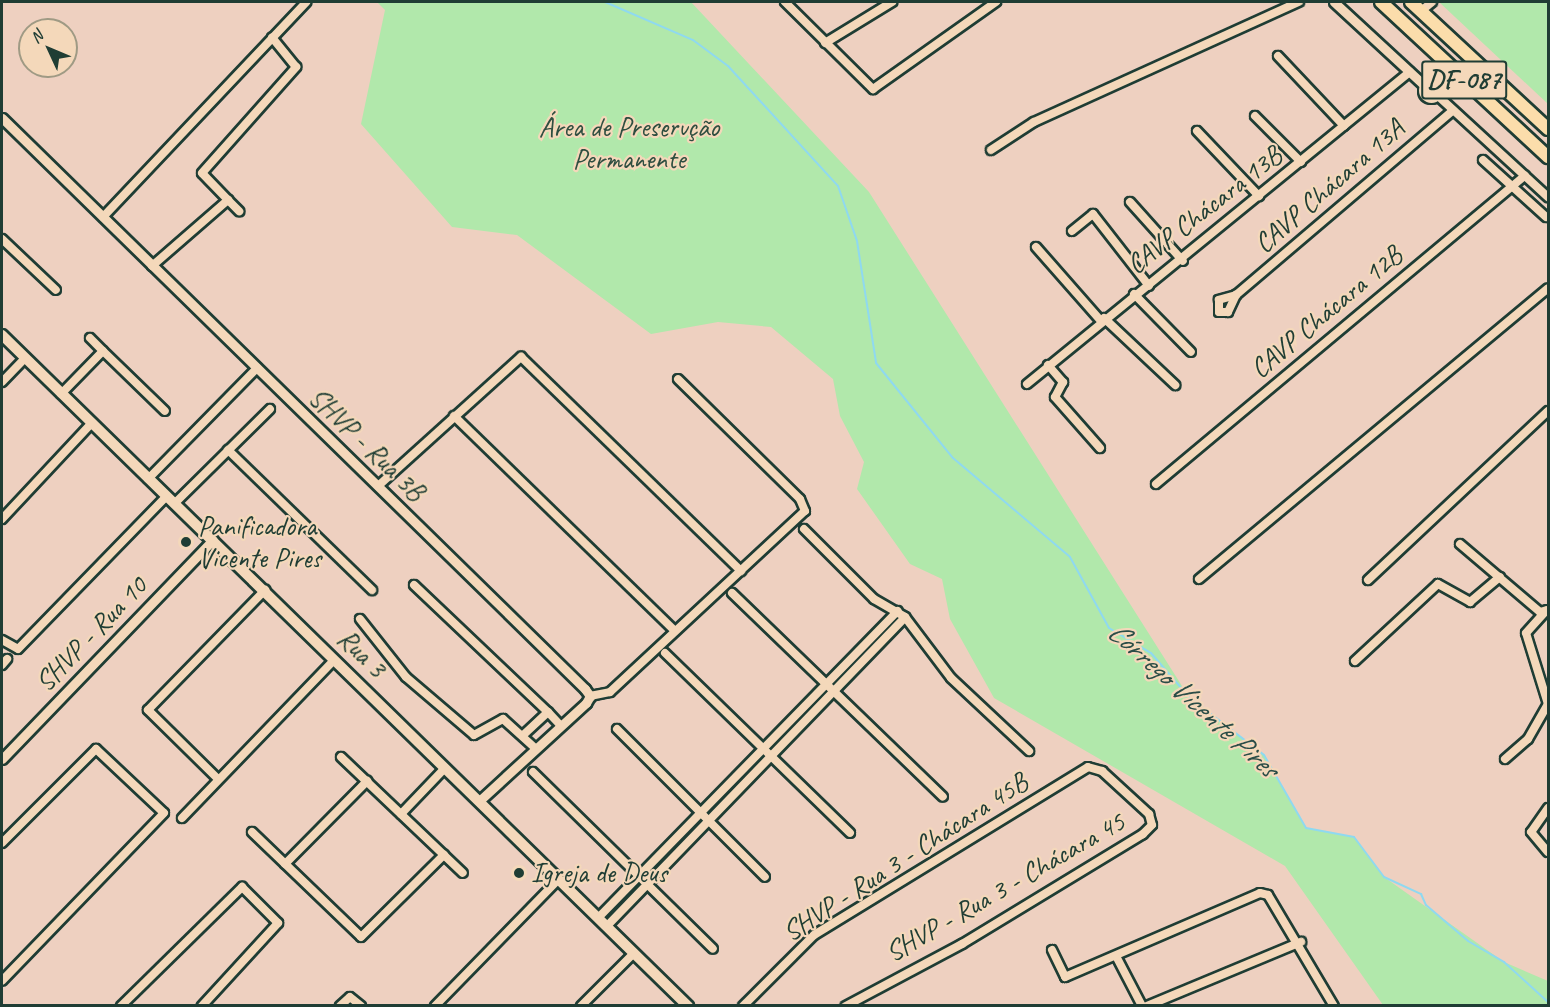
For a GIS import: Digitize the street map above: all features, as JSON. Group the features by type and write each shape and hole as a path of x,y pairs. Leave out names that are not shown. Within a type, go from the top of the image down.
{"main road":[{"name":"DF-087","path":"1381,2 1548,157"},
{"name":"DF-087","path":"1411,2 1548,129"},
{"name":"Rua 3","path":"2,335 634,953 679,1003"}],"street":[{"path":"103,217 306,2"},
{"path":"785,2 867,86 882,88 941,37 996,2"},
{"path":"825,43 892,2"},
{"path":"991,150 1034,122 1299,2"},
{"path":"1334,2 1424,85 1436,85 1452,69"},
{"path":"1421,11 1432,2"},
{"path":"239,212 202,172 297,67 272,37"},
{"path":"1278,56 1344,126"},
{"name":"CAVP Chácara 13B","path":"1027,384 1134,294 1183,261 1410,72"},
{"path":"1424,85 1424,95 1437,95"},
{"path":"1436,85 1437,95 1452,111 1546,195 1533,204"},
{"name":"CAVP Chácara 13A","path":"1236,295 1452,111"},
{"path":"1255,116 1300,162"},
{"name":"SHVP - Rua 3B","path":"2,118 590,696"},
{"path":"1197,131 1259,196"},
{"path":"1483,160 1546,217"},
{"name":"CAVP Chácara 12B","path":"1156,484 1525,175"},
{"path":"152,266 228,200"},
{"path":"1130,202 1183,261"},
{"path":"1072,231 1093,214 1149,286"},
{"path":"2,239 56,290"},
{"path":"1036,247 1102,320 1174,385"},
{"path":"1199,579 1548,288"},
{"path":"1134,294 1191,352"},
{"path":"90,338 165,411"},
{"path":"61,394 103,351"},
{"path":"2,382 25,358"},
{"path":"378,486 518,358 525,359 741,571"},
{"path":"1048,365 1063,382 1055,397 1100,448"},
{"path":"148,479 257,368"},
{"path":"479,801 561,726 590,696 610,692 741,571 805,506 678,379"},
{"path":"2,640 18,649 170,500 270,410"},
{"path":"1368,580 1548,411"},
{"path":"454,416 675,632"},
{"path":"2,519 91,424"},
{"path":"228,450 372,590"},
{"path":"804,529 874,599 901,614 951,678 1029,751"},
{"name":"SHVP - Rua 10","path":"2,759 213,540"},
{"path":"1460,544 1546,611 1526,633 1548,704 1528,740 1505,759"},
{"path":"1355,661 1438,584 1470,602 1500,577"},
{"path":"414,585 561,726"},
{"path":"217,778 148,710 265,590"},
{"path":"732,593 943,797"},
{"path":"598,918 623,893 643,879 901,614"},
{"path":"360,620 406,677 474,735 503,719 535,748"},
{"path":"665,653 850,833"},
{"path":"182,818 217,778 334,660"},
{"path":"523,735 548,712"},
{"path":"617,729 765,878"},
{"path":"2,843 96,749 164,813 2,981"},
{"path":"341,757 462,873"},
{"name":"SHVP - Rua 3 - Chácara 45B","path":"743,1005 814,935 1088,767 1102,771"},
{"path":"401,814 445,768"},
{"name":"SHVP - Rua 3 - Chácara 45","path":"846,1005 962,944 1149,829 1149,814 1102,771"},
{"path":"533,772 713,949"},
{"path":"285,864 367,781"},
{"path":"1548,808 1531,832 1548,852"},
{"path":"252,832 361,937 444,855"},
{"path":"607,927 630,901 643,879"},
{"path":"435,1005 558,880"},
{"path":"121,1005 242,887 277,926 202,1005"},
{"path":"623,893 630,901"},
{"path":"1052,950 1065,977 1260,893 1273,897 1301,942 1334,1005"},
{"path":"1147,1005 1301,942"},
{"path":"580,1005 634,953"},
{"path":"1116,956 1142,1005"},
{"path":"340,1005 350,997 361,1005"}],"green space":[{"name":"Área de Preservção Permanente","path":"377,2 691,2 869,192 1189,697 1264,755 1306,828 1354,837 1384,877 1504,962 1548,981 1548,1005 1383,1005 1285,866 994,698 950,619 942,579 910,564 857,489 864,462 840,416 833,379 771,327 718,322 651,334 517,235 452,227 361,124 385,10"},
{"path":"1439,2 1548,2 1548,104"}],"waterway":[{"name":"Córrego Vicente Pires","path":"605,2 693,40 728,66 838,186 857,241 876,363 953,458 1070,557 1109,628 1151,653 1189,697 1264,755 1306,828 1354,837 1384,877 1421,894 1426,905 1468,941 1504,962 1548,1002"}],"place":[{"name":"Panificadora Vicente Pires","path":"186,542"},
{"name":"Igreja de Deus","path":"519,873"}]}
